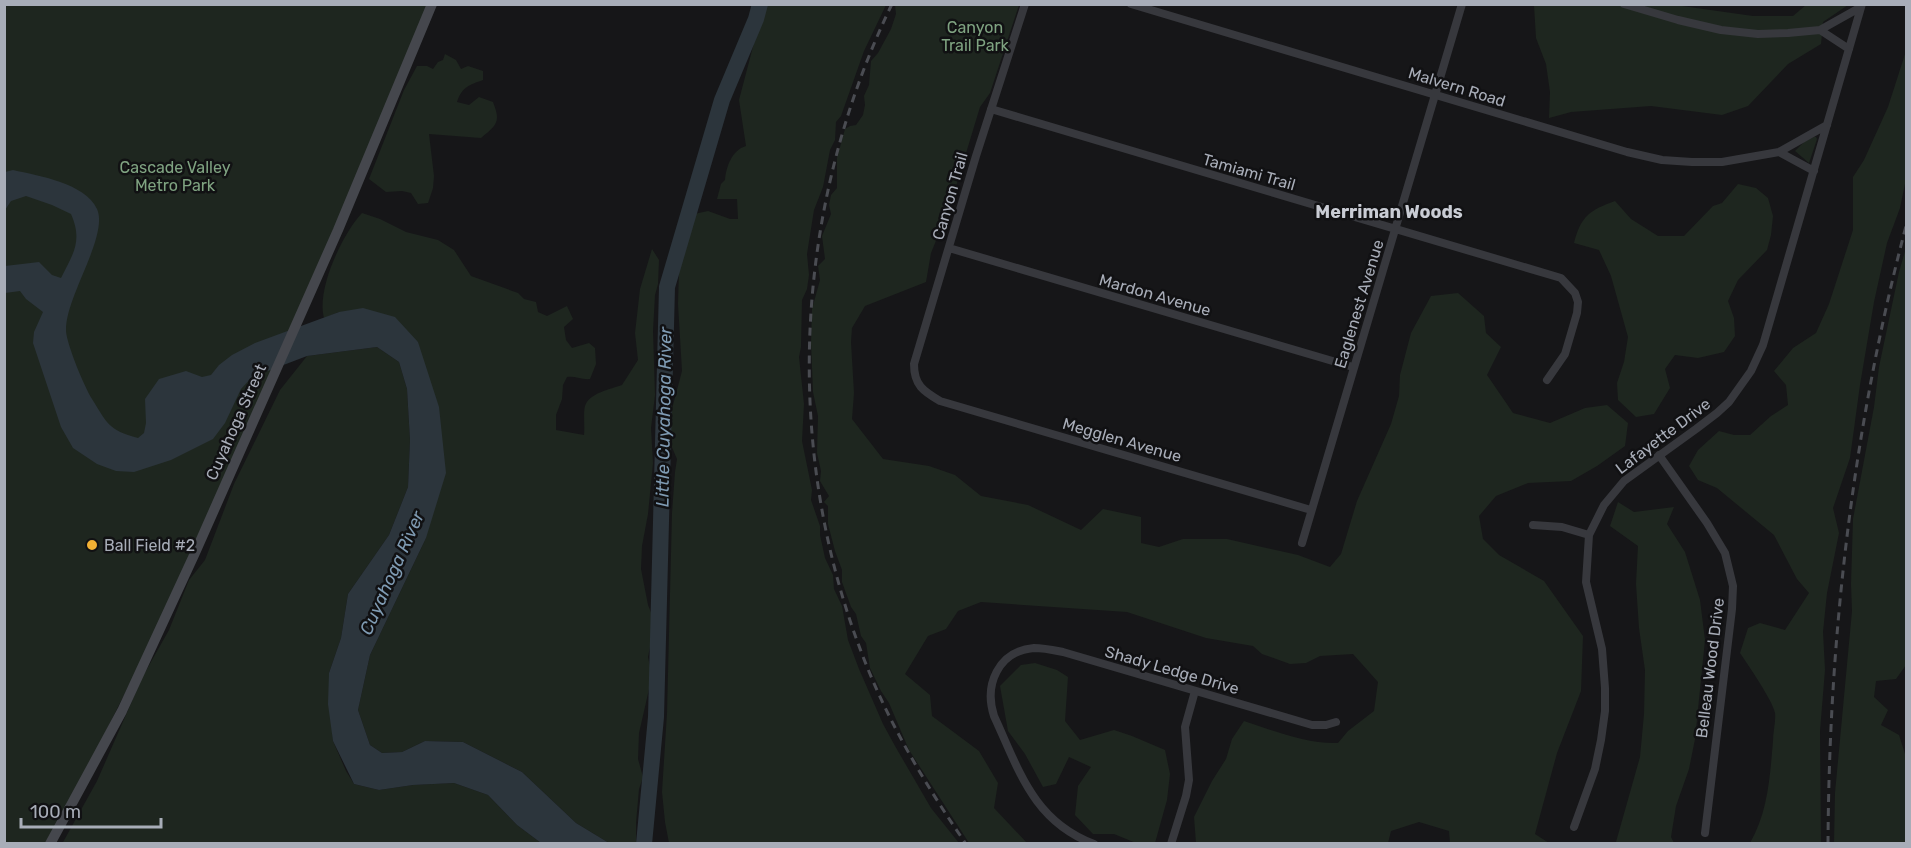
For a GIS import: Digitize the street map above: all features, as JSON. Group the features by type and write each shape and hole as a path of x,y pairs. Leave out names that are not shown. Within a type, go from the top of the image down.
{"street":[{"name":"Cuyahoga Street","path":"50,843 122,711 195,553 365,167 432,4"},
{"name":"Canyon Trail","path":"927,393 921,389 914,364 1025,4"},
{"name":"Malvern Road","path":"1131,4 1627,152 1662,160 1722,162 1779,152 1827,125"},
{"name":"Eaglenest Avenue","path":"1302,543 1462,4"},
{"path":"1624,4 1721,30 1768,33 1820,30 1862,6"},
{"name":"Lafayette Drive","path":"1574,827 1595,769 1605,711 1602,649 1586,582 1589,535 1613,492 1630,475 1717,413 1739,390 1751,371 1763,345 1862,6"},
{"path":"1820,30 1849,49"},
{"name":"Tamiami Trail","path":"991,109 1561,278 1575,293 1578,313 1565,354 1547,380"},
{"path":"1779,152 1814,171"},
{"name":"Mardon Avenue","path":"949,248 1353,367"},
{"name":"Megglen Avenue","path":"927,393 940,401 1311,510"},
{"name":"Belleau Wood Drive","path":"1659,455 1717,539 1728,562 1733,586 1705,833"},
{"path":"1533,525 1562,527 1589,535"},
{"name":"Shady Ledge Drive","path":"1094,843 1076,836 1051,818 1040,806 1030,791 991,707 991,684 996,671 1012,655 1032,648 1062,652 1312,725 1336,722"},
{"path":"1171,843 1189,780 1185,727 1195,691"}],"green space":[{"name":"Cascade Valley Metro Park","path":"4,5 432,5 195,553 50,843 5,843"},
{"path":"764,5 886,5 864,51 841,116 836,122 835,140 830,150 823,187 814,210 807,254 809,275 807,289 802,300 799,357 804,404 802,441 812,490 811,500 820,526 825,558 833,575 834,589 842,606 848,640 859,669 895,746 931,808 959,843 669,843 662,792 667,713 672,513 677,459 671,445 668,424 682,371 678,304 679,271 684,238 694,214 708,211 730,219 738,219 737,199 717,199 731,160 737,151 746,146 739,100"},
{"name":"Canyon Trail Park","path":"895,5 1019,5 990,93 980,107 950,206 931,253 926,282 865,306 852,328 854,393 852,419 883,459 929,466 955,475 981,496 1028,505 1081,530 1103,509 1141,517 1141,543 1159,547 1183,539 1227,539 1298,555 1330,567 1341,554 1357,501 1391,424 1399,396 1400,375 1411,333 1431,296 1458,293 1484,316 1486,333 1501,347 1487,375 1513,413 1550,423 1585,408 1607,405 1628,423 1625,446 1597,466 1571,481 1528,483 1496,496 1479,516 1483,539 1499,555 1544,581 1583,636 1581,691 1557,753 1535,834 1549,843 1450,843 1449,831 1419,822 1391,831 1388,843 1196,843 1194,817 1226,759 1232,739 1244,721 1302,739 1338,743 1348,731 1374,711 1378,682 1353,654 1320,656 1306,663 1290,664 1262,654 1253,646 1206,638 1127,612 981,602 958,611 946,629 928,636 905,674 930,695 932,716 979,751 998,783 994,808 1027,843 969,843 909,750 889,703 870,668 866,643 861,636 856,614 842,582 842,570 828,524 828,506 824,502 829,496 820,481 821,471 817,453 818,416 813,392 811,343 812,309 820,280 818,266 825,259 822,236 831,214 829,205 831,195 837,188 837,158 845,129 856,125 863,115 871,61 891,29 896,14"},
{"path":"1534,5 1675,5 1753,16 1793,16 1806,5 1848,5 1823,22 1821,44 1788,64 1748,106 1722,115 1651,106 1571,112 1549,118 1550,92 1546,64 1536,38"},
{"path":"1906,51 1906,179 1900,208 1887,243 1874,302 1850,458 1833,508 1839,533 1827,593 1823,632 1825,670 1820,731 1821,843 1750,843 1761,819 1767,794 1775,713 1770,700 1740,653 1748,628 1760,623 1785,630 1809,593 1797,579 1774,535 1717,488 1698,480 1689,466 1698,450 1719,431 1734,435 1750,435 1771,416 1788,405 1786,385 1774,371 1793,348 1816,333 1829,304 1853,230 1853,177 1864,160 1888,107"},
{"path":"445,54 456,60 461,69 468,66 483,71 483,80 467,87 457,102 469,105 479,97 493,102 497,119 491,130 481,138 429,134 434,176 433,188 428,203 418,204 411,193 386,192 369,179 404,90 417,66 427,66 433,69 438,62 443,60"},
{"path":"1814,137 1817,139 1809,163 1795,151 1804,142"},
{"path":"1738,184 1756,188 1768,198 1773,216 1767,250 1738,280 1728,301 1734,318 1735,336 1724,352 1698,358 1675,355 1665,369 1670,388 1654,414 1636,417 1618,400 1617,383 1624,362 1628,337 1611,276 1599,250 1574,243 1580,226 1593,211 1615,201 1631,219 1658,236 1684,236 1713,206 1722,203"},
{"path":"362,213 406,232 438,240 454,250 471,276 536,302 538,312 547,316 567,306 573,319 564,327 566,340 572,348 589,343 595,348 596,364 590,379 567,377 556,415 556,430 584,435 584,409 587,402 601,392 622,385 638,360 635,333 640,289 652,249 659,260 653,331 655,395 651,428 653,463 641,569 652,615 653,632 648,657 652,676 639,733 638,759 643,777 639,789 636,843 609,843 576,823 522,772 463,742 425,741 402,752 382,753 370,745 358,710 370,655 426,538 418,342 339,312 324,318 324,292 327,277 347,234"},
{"path":"1906,248 1906,665 1896,679 1876,681 1874,697 1888,710 1881,725 1899,735 1906,754 1906,843 1834,843 1835,793 1852,611 1853,519 1874,407 1879,367"},
{"path":"377,347 399,362 407,389 410,440 408,487 389,535 348,594 341,638 329,673 333,741 354,784 379,790 413,785 454,783 488,795 517,825 541,843 62,844 97,781 143,676 169,630 189,580 205,560 234,484 280,390 307,356"},
{"path":"1618,502 1634,512 1674,507 1667,524 1685,552 1700,600 1705,640 1695,739 1689,769 1676,806 1671,837 1674,843 1613,843 1616,842 1640,757 1645,670 1636,584 1638,546 1610,526"},
{"path":"1035,663 1057,670 1068,677 1065,721 1080,740 1114,730 1165,750 1170,774 1167,800 1155,843 1136,843 1114,834 1093,834 1075,815 1078,786 1091,767 1069,757 1056,784 1043,787 1025,754 1008,731 1000,686 1021,665"}],"water":[{"name":"Cuyahoga River","path":"13,170 48,178 72,187 91,200 97,209 99,221 97,235 72,301 66,331 89,393 105,420 120,432 138,438 144,433 145,399 159,379 186,371 202,377 211,375 232,355 255,343 339,312 363,308 395,317 418,342 439,407 446,473 426,538 370,655 358,710 370,745 382,753 402,752 425,741 463,742 522,772 576,823 609,843 541,843 517,825 488,795 454,783 413,785 379,790 354,784 333,741 328,704 329,673 341,638 348,594 389,535 408,487 410,440 407,389 399,362 377,347 307,356 252,377 241,389 225,423 213,439 171,460 134,472 116,471 97,464 73,448 61,427 33,343 34,332 43,312 26,299 20,291 5,293 5,266 39,262 52,275 61,278 75,247 75,224 71,214 26,196 11,201 5,210 5,172"}],"waterway":[{"name":"Little Cuyahoga River","path":"644,844 656,717 667,287 722,100 756,19 760,4"}],"railway":[{"path":"892,4 858,84 833,167 817,251 810,337 811,423 822,508 841,592 870,674 890,718 914,761 966,844"},
{"path":"1828,844 1833,688 1848,532 1858,455 1872,378 1887,302 1906,226"}],"place":[{"name":"Ball Field #2","path":"92,545"}],"district":[{"name":"Merriman Woods","path":"1389,212"}]}
